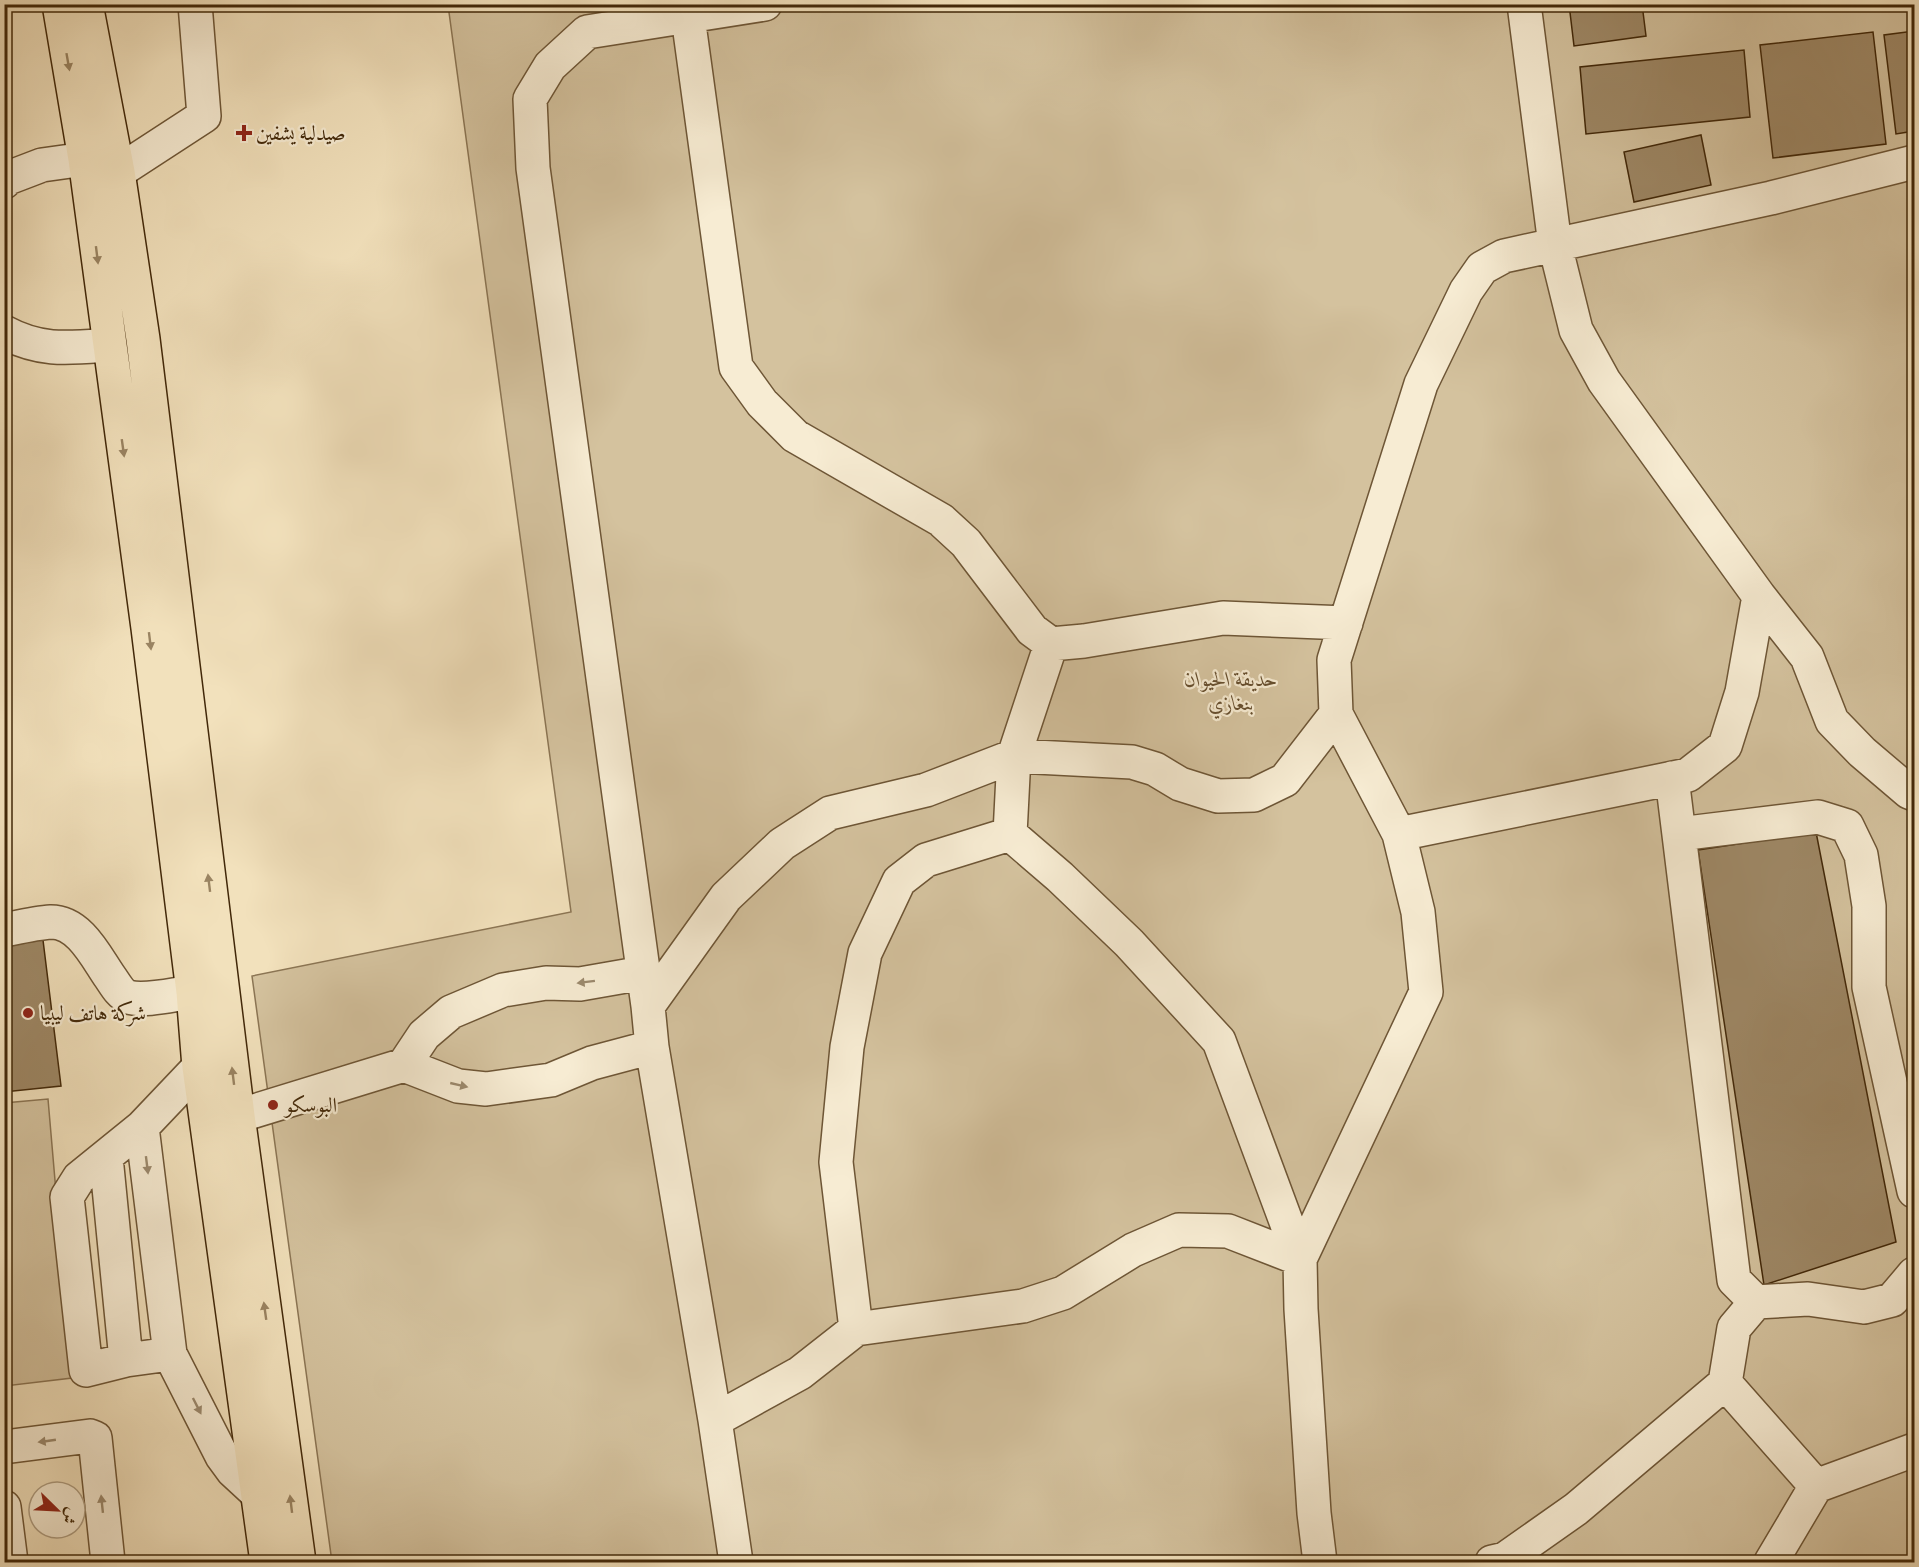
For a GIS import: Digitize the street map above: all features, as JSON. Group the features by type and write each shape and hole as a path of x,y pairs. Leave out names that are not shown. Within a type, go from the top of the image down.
{"main road":[{"path":"59,4 85,159 148,628 193,992 199,1067 267,1563"},
{"path":"86,4 118,172 143,339 238,1116 299,1563"}],"lane":[{"path":"118,172 204,116 195,4"},
{"path":"736,1563 715,1420 652,1047 533,168 530,99 550,66 587,32 765,4"},
{"path":"1524,4 1555,245 1576,330 1604,381 1759,596 1807,657 1832,721 1863,752 1914,794"},
{"path":"688,16 736,367 762,403 795,436 940,520 966,543 1032,630 1051,644 1084,641 1223,618 1346,623"},
{"path":"4,182 8,178 42,165 85,159"},
{"path":"1300,1259 1426,992 1418,912 1399,834 1336,714 1335,660 1421,384 1466,291 1482,268 1504,256 1772,198 1914,162"},
{"path":"4,332 24,343 64,348 109,345"},
{"path":"1399,834 1688,775 1725,747 1742,692 1759,596"},
{"path":"1010,834 1014,756 1051,644"},
{"path":"648,1006 726,897 782,844 830,813 926,790 1014,756 1132,762 1155,769 1180,784 1218,796 1254,795 1285,780 1336,714"},
{"path":"1672,778 1734,1280 1756,1302"},
{"path":"1679,834 1818,817 1846,826 1862,855 1869,906 1869,987 1914,1191"},
{"path":"1010,834 1060,877 1129,943 1219,1041 1300,1259 1313,1502 1320,1563"},
{"path":"856,1329 836,1162 847,1047 865,953 899,880 926,860 1010,834"},
{"path":"4,930 52,922 64,925 84,939 125,996 138,999 193,992"},
{"path":"404,1065 424,1035 451,1012 503,990 546,983 580,984 643,973"},
{"path":"238,1116 404,1065 458,1086 486,1089 551,1080 592,1063 652,1047"},
{"path":"170,1354 126,1360 86,1370 67,1197 73,1186 142,1127 199,1067"},
{"path":"142,1127 170,1354 222,1456 233,1471 259,1495"},
{"path":"715,1420 800,1373 856,1329 1023,1306 1063,1293 1133,1250 1179,1230 1228,1231 1300,1259"},
{"path":"1492,1563 1505,1559 1576,1509 1725,1383 1734,1328 1756,1302 1808,1299 1864,1307 1892,1300 1914,1274"},
{"path":"1725,1383 1816,1486"},
{"path":"4,1447 90,1436 95,1438 108,1563"},
{"path":"1771,1563 1816,1486 1914,1450"},
{"path":"4,1507 11,1563"}],"green space":[{"name":"حديقة الحيوان بنغازي","path":"448,5 1914,5 1914,1562 332,1562 252,976 571,912"},
{"path":"48,1099 72,1378 5,1386 4,1103"}],"building":[{"path":"1569,4 1642,4 1646,36 1574,46"},
{"path":"1914,31 1914,131 1896,134 1884,35"},
{"path":"1873,32 1886,144 1773,158 1760,45"},
{"path":"1744,50 1750,117 1586,134 1580,67"},
{"path":"1701,135 1711,185 1634,202 1624,152"},
{"path":"1816,832 1896,1242 1764,1285 1698,850"},
{"name":"شركة هاتف ليبيا","path":"42,932 61,1086 4,1092 4,939"}],"place":[{"name":"صيدلية يشفين","path":"244,133"},
{"name":"شركة هاتف ليبيا","path":"28,1013"},
{"name":"البوسكو","path":"273,1105"}]}
